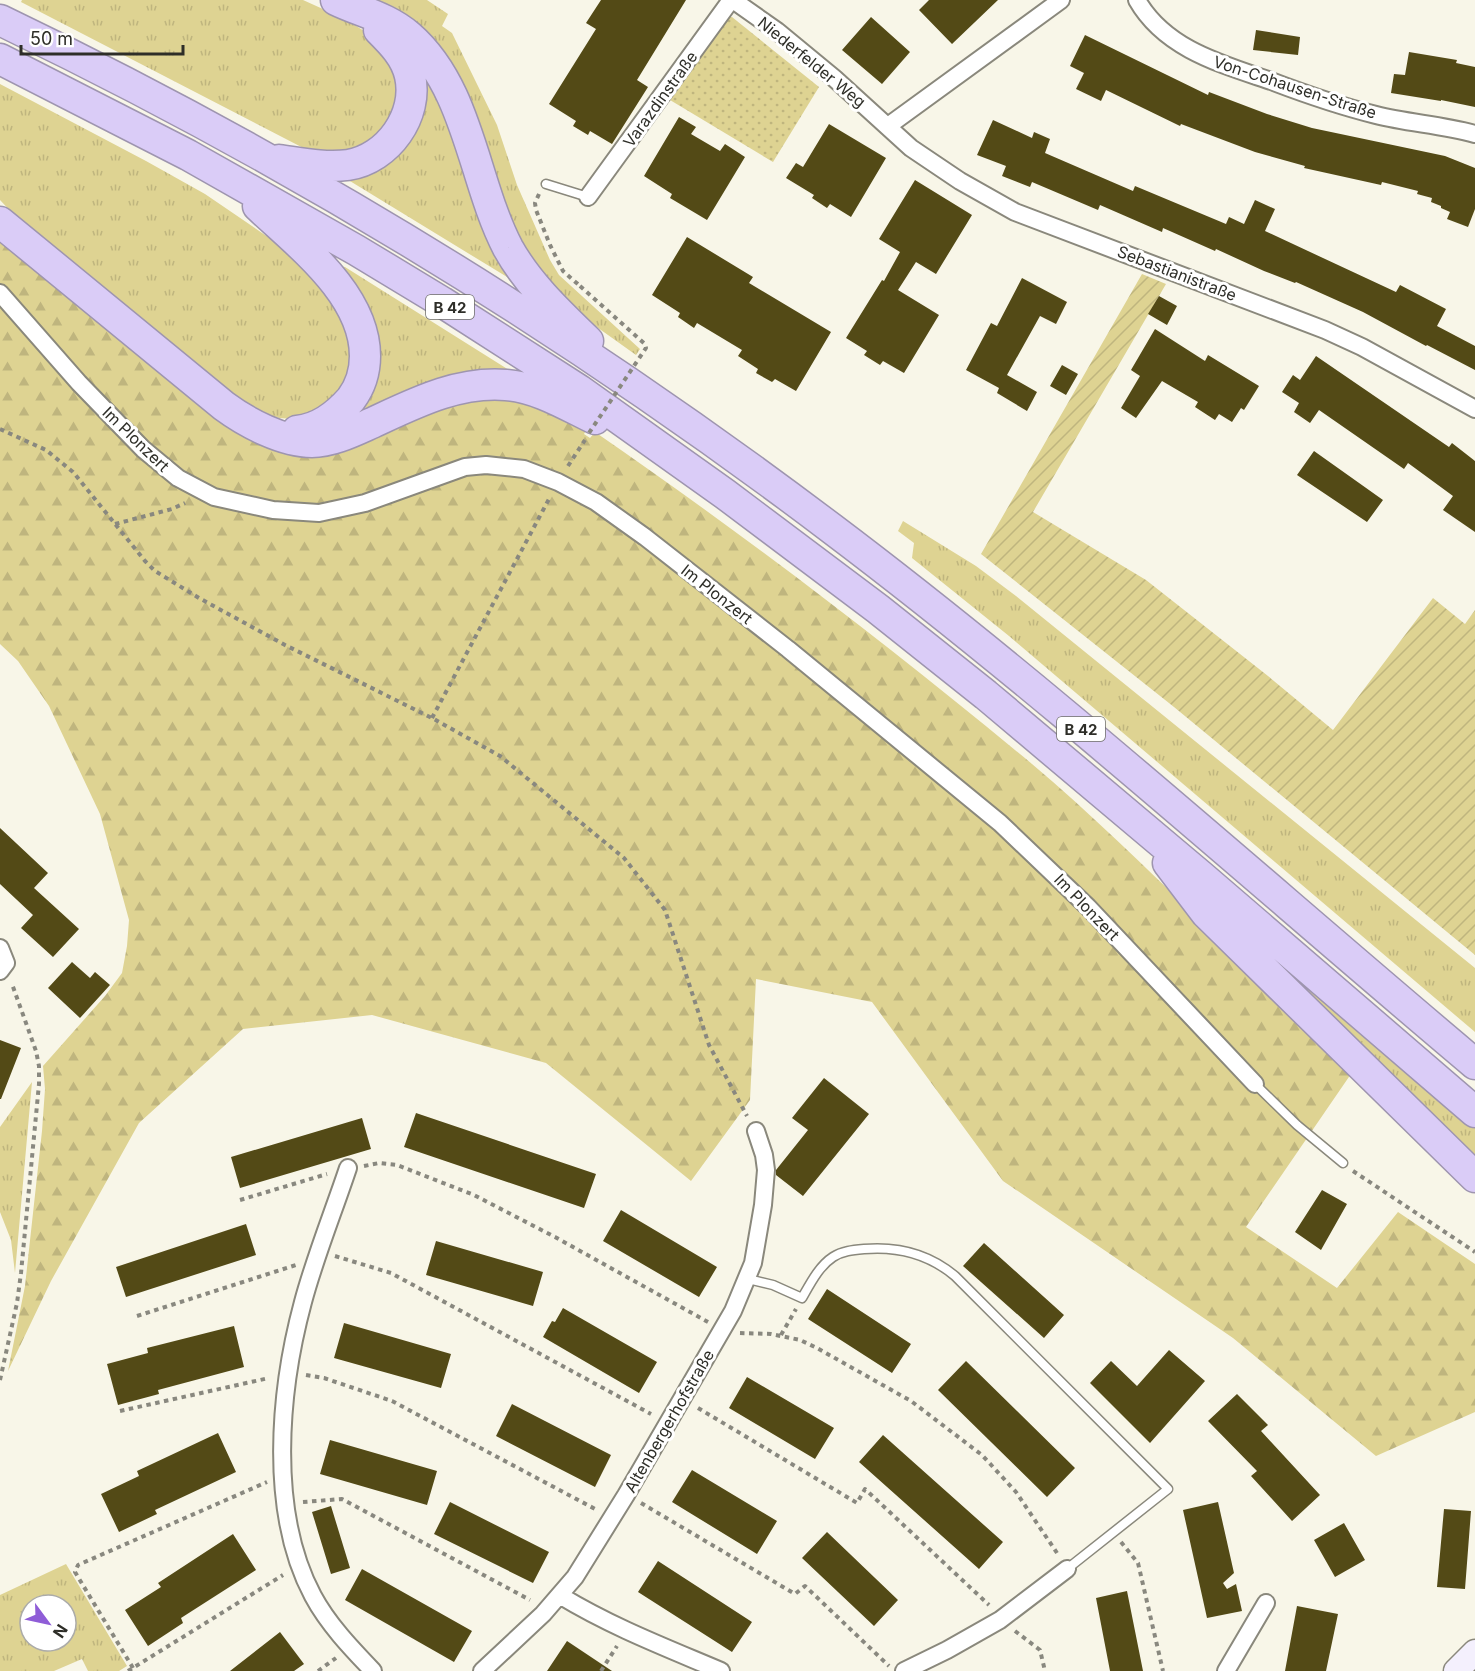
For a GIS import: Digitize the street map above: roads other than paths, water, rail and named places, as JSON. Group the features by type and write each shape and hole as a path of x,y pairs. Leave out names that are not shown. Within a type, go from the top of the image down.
{"highway":[{"path":"267,159 331,166 349,165 377,154 390,143 401,127 409,110 412,92 410,76 404,60 382,32 342,3"},
{"path":"342,3 375,15 399,28 432,61 450,91 509,250 550,304 640,391"},
{"name":"B 42","path":"0,20 162,101 267,159 367,217 516,309 640,391 778,489 942,614 1462,1048 1475,1064"},
{"name":"B 42","path":"0,59 230,179 346,244 442,302 579,390 662,449 878,609 995,702 1475,1112"},
{"path":"230,179 328,274 354,311 365,346 365,365 360,382 354,395 343,408 324,422 304,431 270,432"},
{"path":"0,222 224,406 250,423 270,432 302,441 318,442 343,435 427,397 480,385 508,385 534,391 662,449"},
{"path":"1140,825 1206,913 1475,1177"}],"street":[{"path":"0,6 3,0"},
{"name":"Niederfelder Weg","path":"732,0 777,31 888,126"},
{"name":"Varazdinstraße","path":"588,197 732,0"},
{"path":"888,126 1061,0"},
{"name":"Von-Cohausen-Straße","path":"1137,0 1143,11 1164,33 1187,49 1216,62 1317,98 1377,115 1475,134"},
{"name":"Sebastianistraße","path":"888,126 911,148 960,181 1015,212 1325,330 1362,347 1475,409"},
{"name":"Im Plonzert","path":"0,293 79,383 143,448 178,478 214,497 273,510 319,513 372,501 465,467 486,465 515,467 558,482 596,502 645,537 788,649 1000,823 1088,908 1255,1084"},
{"name":"Altenbergerhofstraße","path":"483,1671 561,1596 575,1577 683,1399 748,1279 757,1245 765,1181 764,1155 756,1131"},
{"path":"348,1168 299,1319 288,1375 283,1443 284,1479 291,1533 300,1567 313,1596 322,1611 373,1671"},
{"path":"904,1671 948,1650 1002,1619 1067,1569"},
{"path":"561,1596 627,1631 722,1671"},
{"path":"1226,1671 1266,1603"},
{"path":"1456,1671 1475,1652"}],"lane":[{"path":"546,184 588,197"},
{"name":"Im Plonzert","path":"1255,1084 1297,1125 1343,1163"},
{"path":"748,1279 773,1285 802,1298 831,1258 855,1250 888,1248 921,1255 945,1268 1168,1489 1067,1569"}]}
